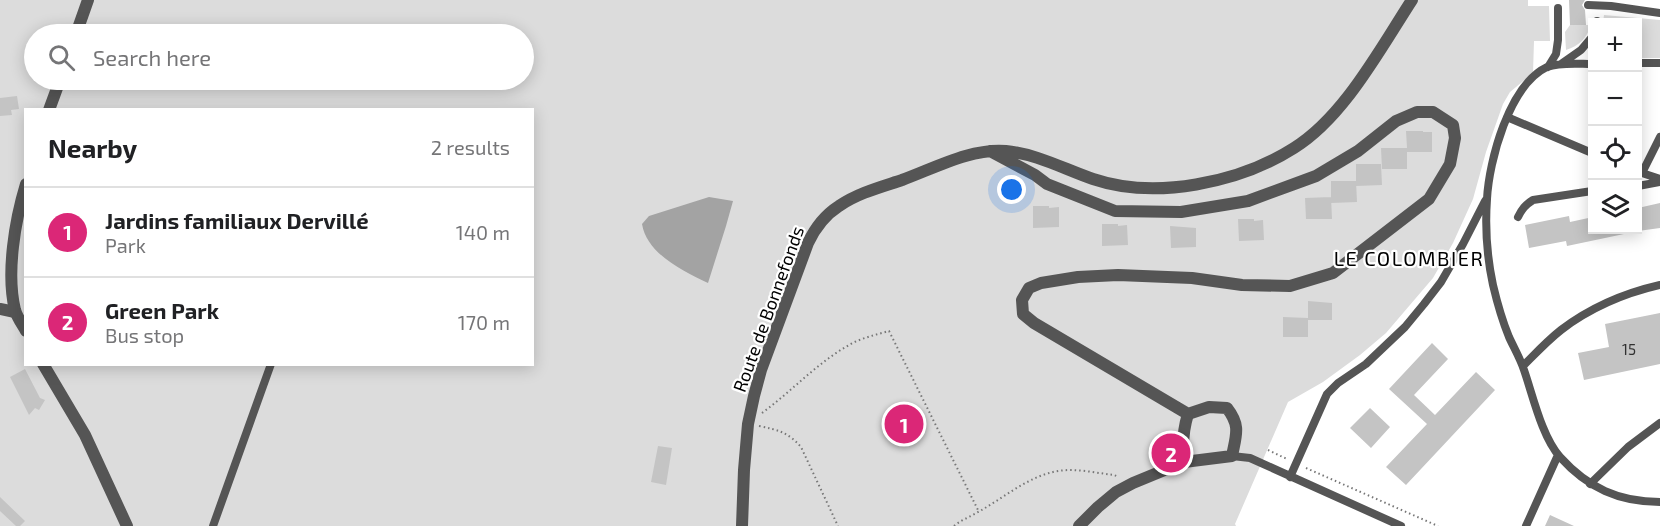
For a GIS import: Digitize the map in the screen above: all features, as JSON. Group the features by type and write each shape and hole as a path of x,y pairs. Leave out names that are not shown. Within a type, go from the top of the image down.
{"street":[{"path":"80,24 88,0"},
{"name":"Route de Bonnefonds","path":"742,526 748,423 754,396 807,243 815,229 839,206 857,196 966,156 990,151 1020,153 1094,179 1142,188 1197,184 1231,176 1294,148 1332,115 1351,92 1412,0"},
{"path":"50,108 56,90"},
{"path":"990,151 1047,184 1115,211 1181,212 1248,201 1316,176 1358,151 1396,121 1418,112 1432,112 1453,125 1455,138 1450,164 1429,199 1333,273 1290,286 1242,285 1192,278 1118,275 1078,277 1041,283 1029,288 1022,300 1023,314 1034,323 1188,414 1209,407 1227,408 1235,419 1236,436 1232,456 1184,462 1133,483 1116,492 1079,526"},
{"path":"24,192 15,228 12,291 15,312 24,328"},
{"path":"0,309 15,312"},
{"path":"44,366 85,435 127,526"},
{"path":"1184,462 1183,430 1188,414"}],"lane":[{"path":"1588,5 1660,13"},
{"path":"1548,67 1556,54 1558,8"},
{"path":"1560,64 1588,42"},
{"path":"1642,63 1660,63"},
{"path":"1588,64 1560,64 1548,67 1537,75 1516,99 1498,143 1487,198 1488,256 1501,314 1523,366 1546,434 1558,456 1590,484 1609,494 1628,500 1660,502"},
{"path":"1507,117 1588,151"},
{"path":"1642,168 1660,137"},
{"path":"1642,173 1660,180"},
{"path":"1642,185 1660,180"},
{"path":"1518,217 1526,204 1533,200 1588,192"},
{"path":"1290,477 1327,394 1338,383 1366,364 1405,327 1424,304 1441,282 1487,198"},
{"path":"1523,366 1561,330 1586,315 1623,296 1660,285"},
{"path":"213,526 270,366"},
{"path":"1590,484 1628,447 1660,423"},
{"path":"1232,456 1250,458 1401,526"},
{"path":"1526,526 1558,456"}],"path":[{"path":"748,423 783,398 815,369 848,346 865,338 889,332 979,512"},
{"path":"748,423 780,431 792,437 801,447 838,526"},
{"path":"1268,450 1438,526"},
{"path":"954,526 1002,496 1042,475 1074,470 1114,475 1133,483"}],"shaded area":[{"path":"0,0 1528,0 1528,6 1549,6 1550,41 1534,41 1533,73 1510,92 1503,104 1473,199 1453,243 1433,278 1386,333 1323,382 1288,402 1236,526 0,526"},
{"path":"1604,15 1638,18 1604,18"},
{"path":"1642,18 1660,20 1660,58 1642,58"},
{"path":"1570,25 1588,25 1588,32 1582,41 1566,50 1565,32"},
{"path":"709,197 733,201 708,283 677,267 658,253 645,235 642,224 649,216"}],"building":[{"path":"1569,0 1585,0 1582,5 1585,10 1586,25 1570,25"},
{"path":"17,96 19,109 11,110 12,115 0,116 0,98"},
{"path":"1406,131 1432,132 1432,152 1407,152 1407,169 1382,169 1381,148 1407,148"},
{"path":"1356,164 1381,164 1382,185 1356,186"},
{"path":"1331,181 1356,181 1357,202 1331,203"},
{"path":"1331,197 1332,219 1306,219 1305,198"},
{"path":"1660,203 1660,228 1642,230 1642,207"},
{"path":"1033,206 1059,207 1059,227 1033,228"},
{"path":"1569,216 1570,222 1588,218 1588,234 1624,234 1567,246 1566,241 1529,248 1525,225"},
{"path":"1238,219 1263,220 1264,240 1239,241"},
{"path":"1102,224 1127,225 1128,245 1102,246"},
{"path":"1170,226 1196,228 1196,247 1171,248"},
{"path":"1308,301 1332,303 1332,320 1308,320 1308,337 1283,337 1283,317 1308,318"},
{"path":"1660,313 1660,364 1584,380 1578,353 1609,347 1605,324"},
{"path":"1432,343 1448,359 1414,395 1435,415 1476,372 1495,390 1406,485 1386,467 1427,424 1389,389"},
{"path":"25,369 40,398 45,400 39,410 35,408 29,415 10,377"},
{"path":"1370,408 1390,427 1371,448 1350,428"},
{"path":"658,446 672,448 666,485 651,482"},
{"path":"0,497 25,521 20,526 16,526 0,511"},
{"path":"1550,515 1574,526 1545,526"}],"place":[{"name":"Jardins familiaux Dervillé","path":"904,424"},
{"name":"Green Park","path":"1171,453"}],"district":[{"name":"LE COLOMBIER","path":"1409,258"}]}
